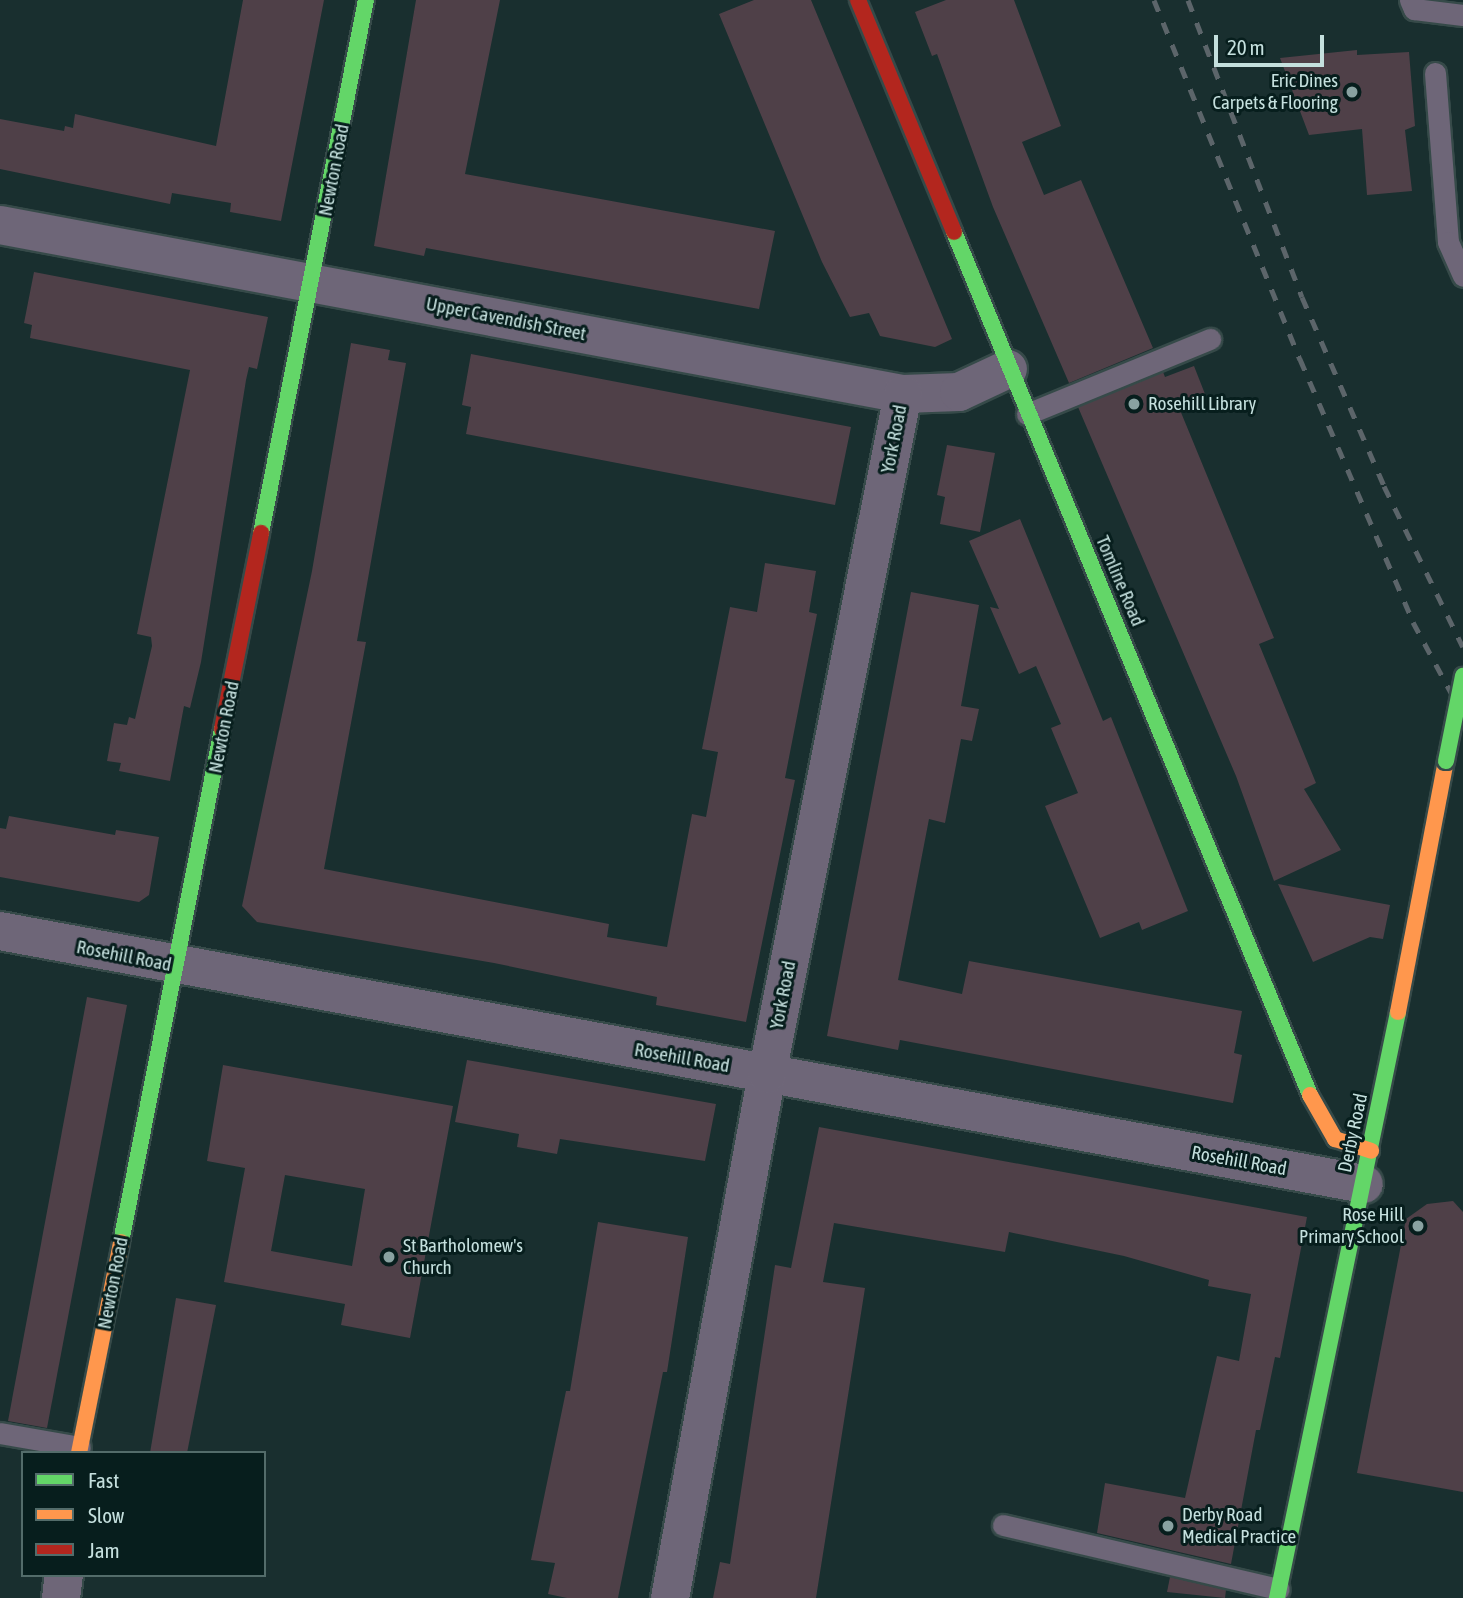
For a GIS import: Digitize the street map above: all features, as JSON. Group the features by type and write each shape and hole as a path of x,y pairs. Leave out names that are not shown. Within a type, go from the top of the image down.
{"street":[{"name":"Newton Road","path":"80,1450 313,283 366,0"},
{"name":"Tomline Road","path":"858,0 1008,369 1312,1100 1335,1139 1367,1167"},
{"name":"Upper Cavendish Street","path":"0,225 903,394 959,392 1008,369"},
{"name":"York Road","path":"670,1598 767,1074 903,394"},
{"name":"Derby Road","path":"1278,1593 1367,1167 1463,676"},
{"name":"Rosehill Road","path":"0,930 177,966 767,1074 1367,1167"},
{"path":"61,1598 64,1577"}],"lane":[{"path":"1410,0 1414,9 1463,15"},
{"path":"1434,74 1448,242 1463,276"},
{"path":"1027,414 1210,339"},
{"path":"0,1433 80,1450"},
{"path":"1003,1525 1278,1593"}],"building":[{"path":"243,0 324,0 281,221 230,212 231,203 172,193 170,204 0,169 0,119 64,131 65,126 73,128 75,114 216,146"},
{"path":"416,0 500,0 465,174 775,231 759,309 426,248 424,256 374,246"},
{"path":"754,0 811,0 952,339 935,347 880,336 869,313 850,317 822,262 719,14"},
{"path":"946,0 1014,0 1061,126 1022,142 1044,195 1081,180 1153,348 1069,383 993,207 937,54 932,56 915,12"},
{"name":"Eric Dines Carpets & Flooring","path":"1357,50 1357,55 1409,52 1415,126 1405,130 1412,191 1367,195 1362,129 1309,135 1280,58"},
{"path":"34,272 268,317 257,369 249,367 246,380 201,662 190,708 184,706 170,781 119,771 121,763 107,761 114,723 127,725 129,717 135,719 152,646 151,637 137,634 190,370 30,338 32,325 24,323"},
{"path":"351,343 390,350 388,360 406,363 357,641 366,642 324,869 609,924 607,937 667,947 692,814 706,817 718,752 702,749 730,607 757,612 765,563 816,571 809,612 817,614 785,778 795,780 746,1022 656,1005 657,997 494,963 257,922 242,906 312,571"},
{"path":"471,354 851,427 835,505 466,434 471,407 462,405"},
{"path":"1194,366 1205,394 1185,402 1187,407 1180,410 1274,638 1259,644 1316,783 1304,789 1341,850 1274,881 1236,776 1078,407 1163,372 1165,377"},
{"path":"947,445 995,453 980,532 940,524 945,497 937,495"},
{"path":"1020,519 1103,721 1111,717 1188,911 1142,930 1139,922 1100,938 1045,806 1078,793 1051,728 1061,724 1036,666 1019,674 990,607 999,609 969,541"},
{"path":"911,592 979,605 961,706 979,709 972,741 961,739 945,823 929,819 898,980 962,994 969,961 1242,1011 1234,1053 1242,1055 1233,1103 900,1040 898,1050 827,1036"},
{"path":"9,816 115,835 116,830 159,837 149,895 139,902 0,877 0,828 6,829"},
{"path":"1278,884 1390,905 1383,939 1370,937 1313,962"},
{"path":"87,997 127,1005 47,1428 8,1421"},
{"path":"467,1060 716,1104 705,1161 560,1139 557,1154 517,1147 519,1134 455,1122"},
{"name":"St Bartholomew's Church","path":"223,1065 453,1106 410,1338 341,1325 345,1304 224,1282 245,1168 207,1161","holes":["285,1175 365,1189 352,1266 271,1251"]},
{"path":"819,1127 1307,1217 1280,1358 1275,1357 1260,1430 1256,1430 1231,1564 1097,1533 1105,1483 1185,1498 1217,1356 1239,1361 1251,1294 1208,1286 1209,1280 1124,1256 1009,1232 1005,1252 834,1223 823,1282 865,1288 816,1598 713,1598 720,1562 730,1564 775,1265 791,1268"},
{"path":"1453,1201 1463,1212 1463,1492 1357,1473 1406,1219 1427,1204"},
{"path":"598,1222 688,1237 667,1372 663,1372 618,1598 567,1598 548,1594 555,1563 531,1560 566,1391 570,1391"},
{"path":"176,1298 216,1305 187,1451 150,1451"},
{"path":"1170,1577 1226,1590 1225,1598 1167,1592"}],"railway":[{"path":"1154,0 1300,359 1413,622 1463,715"},
{"path":"1188,0 1302,297 1384,486 1463,647"}],"traffic: fast":[{"path":"261,533 366,0"},
{"path":"954,232 1310,1095"},
{"path":"1446,761 1463,676"},
{"path":"121,1242 222,729"},
{"path":"1277,1598 1398,1012"}],"traffic: slow":[{"path":"1398,1012 1446,761"},
{"path":"1310,1095 1335,1139 1371,1151"},
{"path":"79,1451 121,1242"}],"traffic: jam":[{"path":"858,0 954,232"},
{"path":"222,729 261,533"}],"place":[{"name":"Eric Dines Carpets & Flooring","path":"1352,92"},
{"name":"Rosehill Library","path":"1134,404"},
{"name":"Rose Hill Primary School","path":"1418,1226"},
{"name":"St Bartholomew's Church","path":"389,1257"},
{"name":"Derby Road Medical Practice","path":"1168,1526"}]}
